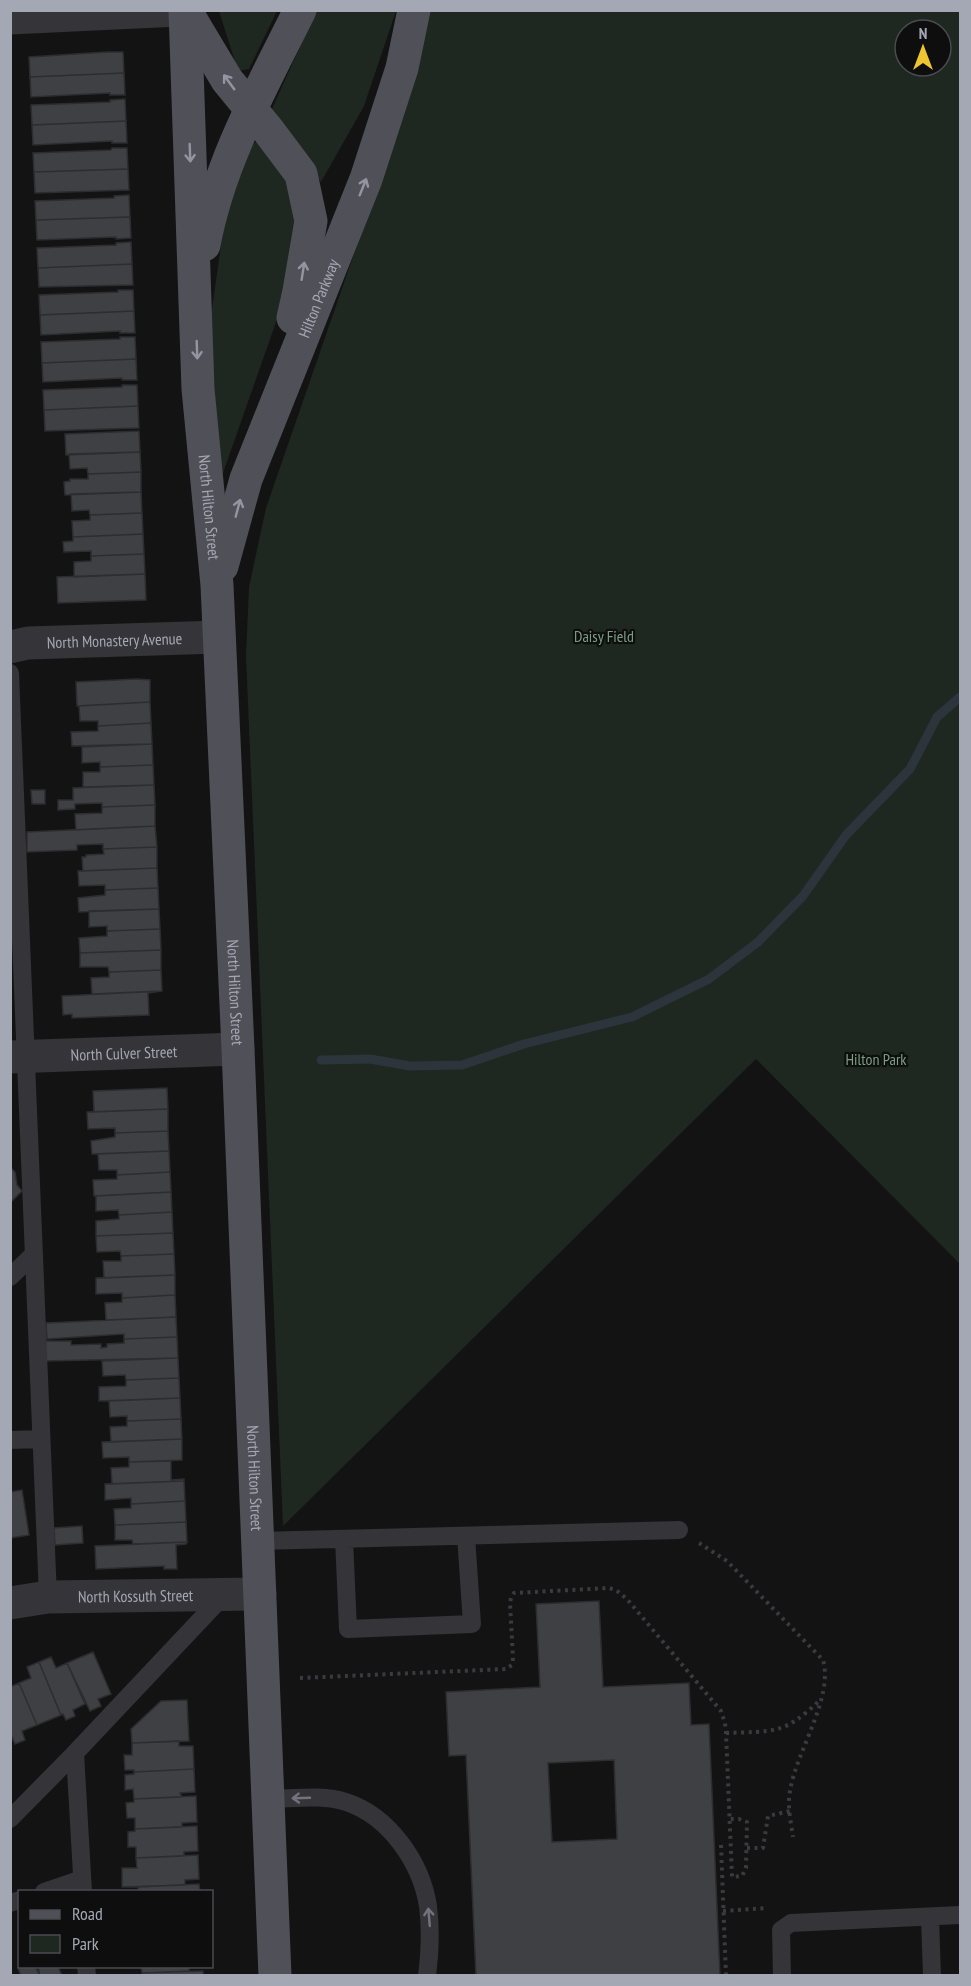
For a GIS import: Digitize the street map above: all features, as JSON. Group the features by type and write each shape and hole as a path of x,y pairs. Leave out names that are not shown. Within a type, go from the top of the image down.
{"main road":[{"path":"185,10 227,80 301,174 311,221 299,291 258,450"},
{"name":"North Hilton Street","path":"185,10 198,389 217,585 275,1976"},
{"path":"195,291 207,225 226,168 251,110 300,10"},
{"name":"Hilton Parkway","path":"217,585 246,479 366,179 402,68 414,10"}],"street":[{"path":"10,18 179,10"},
{"name":"North Monastery Avenue","path":"10,647 28,643 219,637"},
{"name":"North Culver Street","path":"18,1056 238,1049"},
{"name":"North Kossuth Street","path":"10,1603 48,1597 260,1594"}],"lane":[{"path":"10,673 18,1056 34,1254 48,1597"},
{"path":"10,1277 34,1254"},
{"path":"10,1440 41,1439"},
{"path":"258,1541 679,1530"},
{"path":"344,1539 348,1629 472,1624 466,1536"},
{"path":"10,1819 224,1594"},
{"path":"55,1890 82,1885 75,1753"},
{"path":"268,1799 312,1798 344,1801 365,1809 389,1827 419,1876 428,1905 431,1941 428,1976"},
{"path":"782,1976 781,1930 791,1923 960,1915"},
{"path":"930,1917 932,1976"}],"path":[{"path":"699,1543 727,1560 823,1660 825,1680 821,1699 789,1792 793,1838"},
{"path":"300,1678 506,1669 512,1665 513,1658 510,1603 514,1593 609,1588 616,1590 627,1599 716,1703 725,1723 732,1876 742,1876 746,1868 747,1822 739,1819 730,1820"},
{"path":"726,1733 776,1731 803,1717 821,1699"},
{"path":"747,1848 763,1848 768,1816 790,1811"},
{"path":"721,1845 726,1976"},
{"path":"723,1911 768,1908"}],"green space":[{"path":"219,11 277,11 249,69 238,71"},
{"path":"316,11 396,11 364,106 321,182 272,109"},
{"name":"Daisy Field","path":"428,11 960,11 960,1264 756,1059 283,1526 246,656 249,587 266,508 410,92"},
{"path":"260,139 286,175 299,228 289,285 222,476 215,475 211,316 227,203 249,147"}],"building":[{"path":"123,52 124,73 30,77 29,57"},
{"path":"124,73 125,95 110,95 110,93 31,97 30,77"},
{"path":"125,99 126,121 32,125 31,105 110,102 110,100"},
{"path":"126,121 127,143 112,143 112,141 33,145 32,125"},
{"path":"112,148 127,148 128,169 34,172 33,153 111,150"},
{"path":"128,169 129,190 35,193 34,172"},
{"path":"129,195 130,217 36,220 35,201 114,198 114,196"},
{"path":"130,217 131,238 37,240 36,220"},
{"path":"131,242 132,264 38,268 37,248 116,245 116,243"},
{"path":"132,264 133,285 39,287 38,268"},
{"path":"118,290 133,290 134,311 40,315 39,295 118,292"},
{"path":"134,311 135,333 120,333 120,331 41,335 40,315"},
{"path":"120,337 135,337 136,359 42,363 41,342 120,339"},
{"path":"136,359 137,380 122,380 122,378 43,382 42,363"},
{"path":"122,385 137,385 138,406 44,410 43,390 122,387"},
{"path":"138,406 139,428 45,431 44,410"},
{"path":"139,431 140,452 66,455 65,434"},
{"path":"140,452 141,472 88,474 87,468 70,469 69,454"},
{"path":"141,472 141,492 65,495 64,482 70,479 88,479 88,474"},
{"path":"141,492 142,513 90,515 89,510 72,511 71,494"},
{"path":"142,513 143,534 73,537 72,521 90,520 90,515"},
{"path":"143,534 144,554 91,556 91,551 64,552 63,542 73,541 73,537"},
{"path":"144,554 145,574 74,577 74,562 91,561 91,556"},
{"path":"145,574 146,600 58,603 57,577"},
{"path":"150,680 150,702 77,706 76,682"},
{"path":"150,702 151,723 98,726 98,721 80,721 79,706"},
{"path":"151,723 152,744 72,746 71,732 98,731 98,726"},
{"path":"152,744 153,765 100,767 100,762 82,763 82,747"},
{"path":"153,765 154,785 83,787 83,772 100,772 100,767"},
{"path":"154,785 155,805 102,807 102,803 75,804 75,809 58,810 58,800 73,800 73,788"},
{"path":"31,790 45,790 45,804 32,804"},
{"path":"155,805 155,826 76,830 75,814 102,813 102,807"},
{"path":"155,826 157,847 103,849 103,844 77,845 77,850 27,852 27,832"},
{"path":"157,847 157,868 83,871 82,857 104,854 103,849"},
{"path":"157,868 158,888 105,890 105,885 79,886 78,871"},
{"path":"158,888 159,909 79,912 78,898 105,895 105,890"},
{"path":"159,909 160,929 107,931 107,926 89,927 89,911"},
{"path":"160,929 161,950 80,953 79,938 107,936 107,931"},
{"path":"161,950 161,970 109,972 108,967 80,967 80,953"},
{"path":"161,970 162,991 92,994 91,978 109,977 109,972"},
{"path":"162,991 148,993 149,1015 72,1018 72,1014 63,1015 62,996"},
{"path":"167,1088 168,1109 94,1112 93,1091"},
{"path":"168,1109 168,1131 115,1133 115,1128 88,1129 87,1112"},
{"path":"168,1131 169,1151 92,1154 91,1141 115,1137 115,1133"},
{"path":"169,1151 170,1172 117,1175 117,1170 99,1170 98,1154"},
{"path":"10,1167 15,1172 17,1185 22,1191 10,1203"},
{"path":"170,1172 171,1192 94,1196 93,1180 117,1179 117,1175"},
{"path":"171,1192 172,1212 119,1215 118,1210 96,1211 96,1196"},
{"path":"172,1212 173,1233 96,1236 96,1221 119,1219 119,1215"},
{"path":"173,1233 174,1254 121,1256 120,1251 97,1252 96,1236"},
{"path":"174,1254 175,1275 104,1278 103,1261 121,1261 121,1256"},
{"path":"175,1275 175,1295 122,1298 122,1293 96,1294 96,1278"},
{"path":"175,1295 176,1317 106,1320 105,1303 122,1302 122,1298"},
{"path":"176,1317 177,1337 124,1339 124,1334 47,1339 46,1323"},
{"path":"177,1337 178,1358 45,1361 44,1341 71,1341 71,1345 101,1344 101,1348 107,1347 107,1344 124,1343 124,1339"},
{"path":"178,1358 179,1378 126,1380 125,1375 103,1376 102,1361"},
{"path":"179,1378 180,1398 99,1401 99,1387 126,1386 126,1380"},
{"path":"180,1398 181,1419 127,1421 127,1416 110,1417 109,1401"},
{"path":"181,1419 182,1439 111,1442 110,1427 127,1426 127,1421"},
{"path":"182,1439 182,1460 129,1462 129,1457 103,1458 102,1442"},
{"path":"171,1461 171,1480 184,1479 184,1481 112,1484 111,1468 129,1467 129,1462"},
{"path":"184,1481 185,1501 131,1504 131,1498 105,1500 105,1484"},
{"path":"22,1490 29,1535 10,1538 10,1492"},
{"path":"185,1501 186,1522 115,1525 114,1509 131,1508 131,1504"},
{"path":"186,1522 187,1542 133,1544 132,1540 115,1540 115,1525"},
{"path":"82,1526 83,1543 55,1545 54,1528"},
{"path":"187,1542 176,1545 177,1569 164,1569 164,1566 96,1569 95,1546"},
{"path":"599,1601 603,1687 689,1683 691,1725 709,1724 720,1976 476,1976 466,1755 449,1756 446,1692 540,1687 536,1604","holes":["614,1760 617,1839 552,1842 548,1763"]},
{"path":"93,1652 111,1694 98,1699 101,1706 90,1711 67,1663"},
{"path":"51,1657 56,1668 67,1663 85,1704 73,1710 75,1716 66,1720 63,1714 61,1715 39,1662"},
{"path":"39,1662 61,1715 37,1725 19,1683 31,1678 27,1667"},
{"path":"19,1683 37,1725 22,1731 25,1740 15,1744 10,1733 10,1687"},
{"path":"187,1700 189,1741 132,1743 131,1729 161,1701"},
{"path":"179,1741 179,1746 193,1746 194,1769 134,1772 134,1770 125,1770 124,1755 132,1755 132,1743"},
{"path":"194,1769 195,1792 180,1793 182,1797 134,1799 133,1789 125,1790 125,1775 134,1774 134,1772"},
{"path":"196,1796 197,1822 182,1823 182,1827 135,1829 135,1818 127,1818 126,1803 134,1802 134,1799"},
{"path":"197,1826 198,1851 184,1852 184,1856 136,1858 136,1847 128,1847 128,1832 135,1831 135,1829"},
{"path":"198,1855 199,1879 185,1880 185,1885 122,1887 122,1868 137,1868 136,1858"},
{"path":"199,1884 200,1890 138,1890 138,1887"},
{"path":"18,1968 36,1968 40,1976 21,1976"},
{"path":"38,1968 59,1968 62,1976 40,1976"},
{"path":"141,1968 189,1968 189,1971 142,1973"},
{"path":"203,1971 203,1976 142,1976 142,1973"}],"waterway":[{"path":"321,1060 370,1059 410,1066 462,1065 524,1044 632,1017 709,979 758,942 803,896 846,835 910,769 937,717 960,697"}],"park label":[{"name":"Hilton Park","path":"876,1059"}]}
